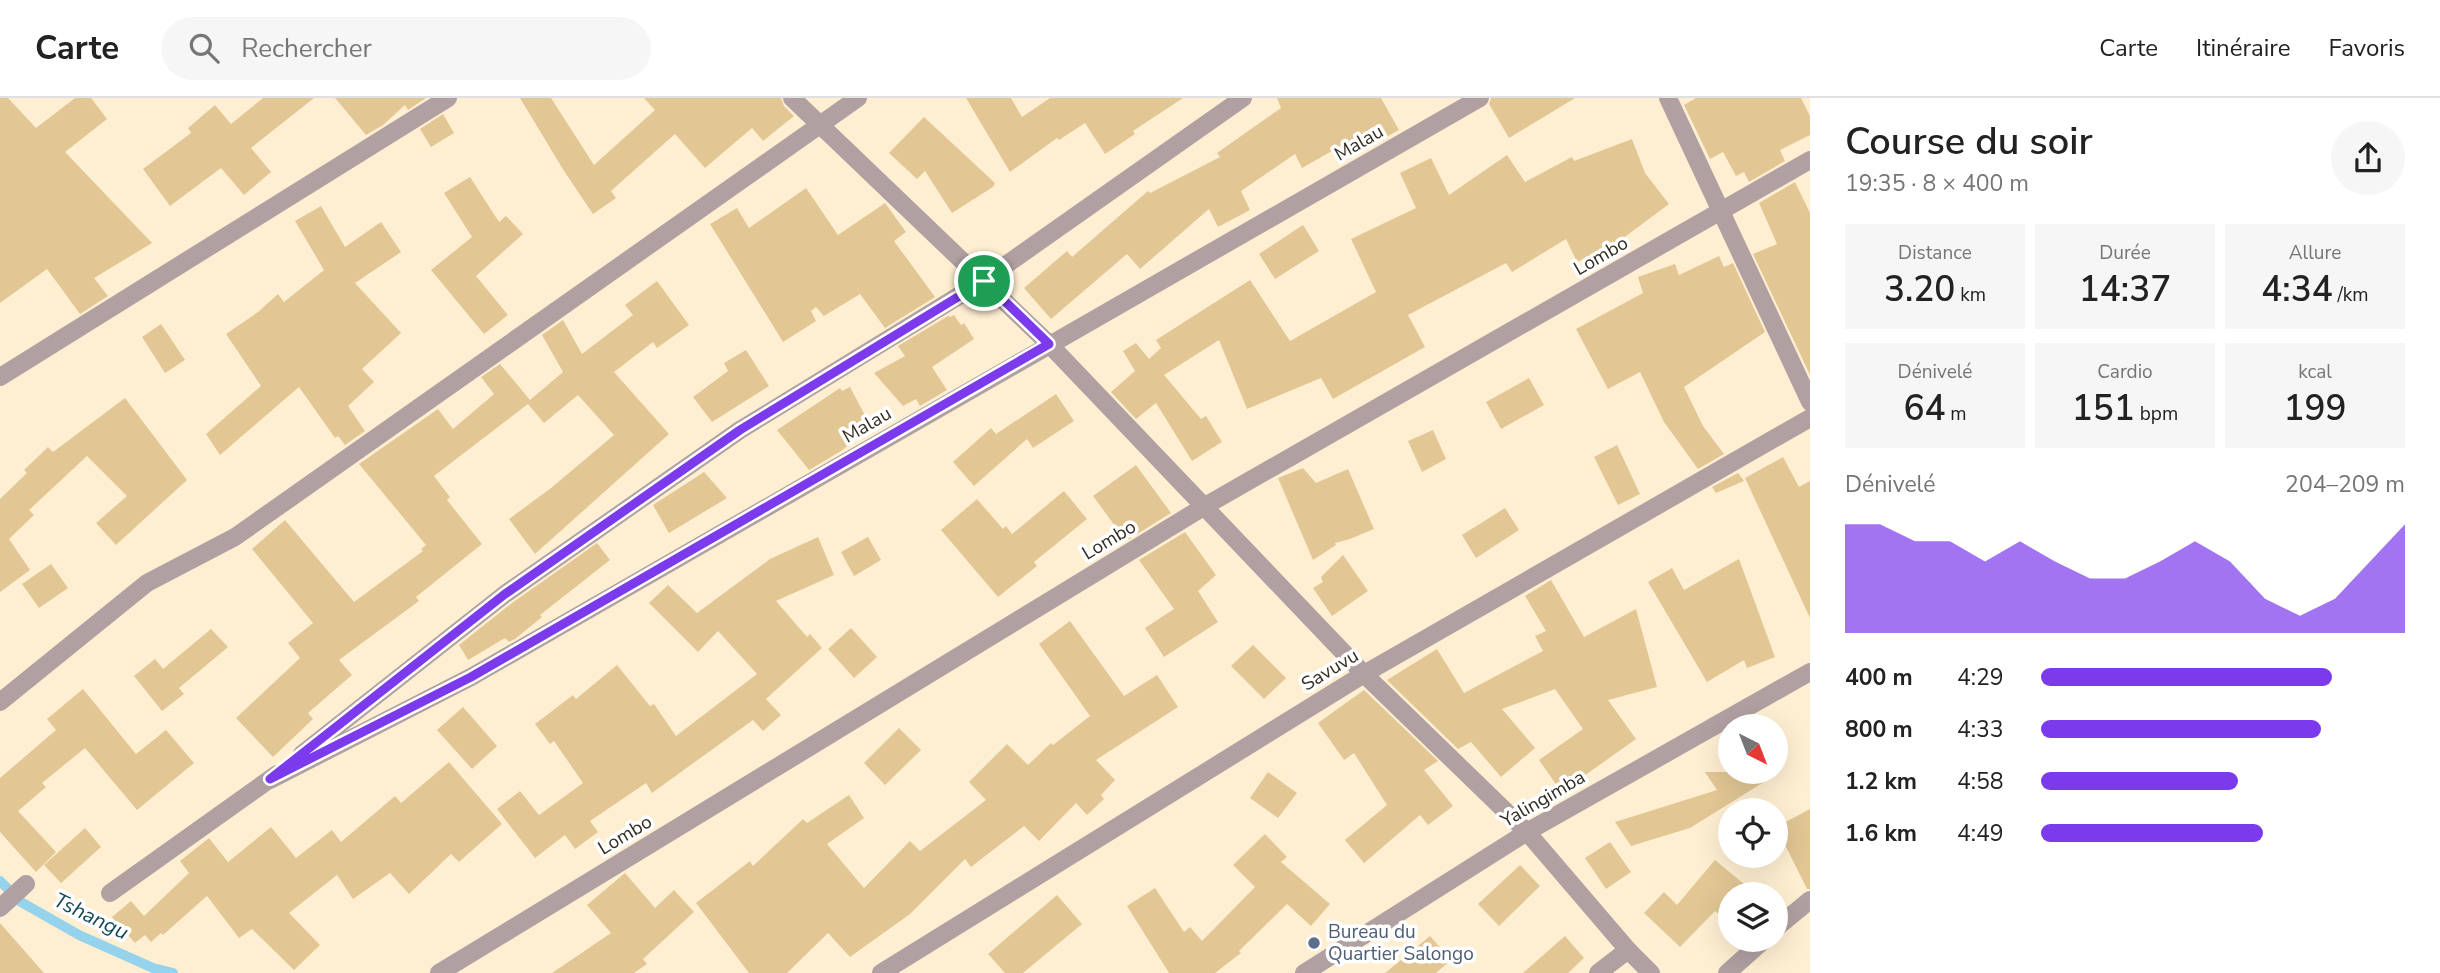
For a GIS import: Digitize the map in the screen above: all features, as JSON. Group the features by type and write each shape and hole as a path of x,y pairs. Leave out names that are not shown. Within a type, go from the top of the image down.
{"street":[{"path":"0,377 448,98"},
{"path":"792,98 1049,344 1364,674 1527,832 1651,973"},
{"path":"0,702 147,583 235,537 858,98"},
{"path":"110,893 270,779 516,586 740,430 984,281 1242,98"},
{"name":"Malau","path":"270,779 482,670 1480,98"},
{"path":"1668,98 1810,402"},
{"name":"Lombo","path":"439,973 1205,506 1810,160"},
{"name":"Savuvu","path":"881,973 1364,674 1810,418"},
{"name":"Yalingimba","path":"1304,973 1527,832 1810,672"},
{"path":"0,908 26,884"},
{"path":"1788,918 1810,900"},
{"path":"1598,973 1628,950"},
{"path":"1727,973 1751,952"}],"building":[{"path":"0,98 8,98 36,128 75,98 91,98 107,119 65,152 152,243 94,278 108,296 80,314 47,269 0,303"},
{"path":"263,98 314,98 251,148 271,172 244,195 221,168 170,206 143,169 191,133 188,128 215,105 231,124"},
{"path":"335,98 426,98 408,110 405,105 383,125 366,135"},
{"path":"520,98 551,98 594,165 655,110 644,98 781,98 784,106 794,116 763,141 752,128 705,168 675,134 611,191 616,198 593,214"},
{"path":"966,98 1011,98 1022,117 1050,98 1183,98 1133,131 1135,134 1105,154 1085,123 1059,140 1057,138 1010,172"},
{"path":"1277,98 1381,98 1399,130 1364,149 1357,137 1302,168 1295,154 1241,191 1250,210 1218,227 1209,209 1140,269 1127,254 1051,319 1024,288 1067,251 1072,257 1148,191 1150,193 1220,157 1217,153 1281,108"},
{"path":"1491,98 1575,98 1509,138 1489,104"},
{"path":"1696,98 1801,98 1810,116 1810,135 1780,150 1785,161 1749,182 1744,172 1736,176 1723,152 1710,159 1684,105"},
{"path":"443,114 454,133 431,147 420,129"},
{"path":"924,117 995,183 993,187 952,213 925,171 917,179 889,153"},
{"path":"1632,139 1645,173 1669,204 1618,242 1577,262 1566,239 1512,272 1506,263 1408,315 1425,347 1333,399 1321,378 1247,409 1219,340 1164,375 1201,419 1206,416 1222,442 1192,461 1156,403 1136,419 1111,392 1135,371 1123,351 1136,343 1149,359 1161,348 1156,340 1250,280 1290,341 1376,292 1351,239 1416,208 1400,173 1431,158 1449,195 1507,155 1525,182 1572,157 1574,161"},
{"path":"470,177 499,222 506,216 523,234 476,276 508,315 484,334 431,270 472,237 444,193"},
{"path":"1795,182 1810,213 1810,375 1753,254 1777,244 1759,203"},
{"path":"806,188 838,235 885,203 906,232 894,241 935,297 885,328 860,294 824,316 816,307 811,311 816,321 783,342 710,224 737,208 749,228"},
{"path":"321,206 345,247 381,222 401,252 355,283 401,333 362,369 374,382 348,406 365,431 345,445 338,436 335,438 299,387 220,455 206,434 261,386 226,334 278,294 284,302 324,270 295,221"},
{"path":"1303,225 1319,251 1275,279 1259,254"},
{"path":"1719,256 1724,267 1733,263 1765,332 1684,387 1703,426 1724,454 1698,469 1664,422 1640,372 1608,389 1576,329 1643,293 1638,277 1675,264 1679,275"},
{"path":"657,281 689,325 657,348 653,342 614,372 669,434 535,554 509,519 614,435 578,395 544,423 528,404 434,476 450,497 447,500 482,544 416,597 419,601 339,660 352,675 308,713 313,719 273,757 236,718 300,658 288,643 313,623 252,549 285,520 354,602 423,551 421,549 426,545 359,464 438,409 453,429 494,394 481,377 500,364 530,400 563,372 542,335 563,320 582,354 633,315 625,305"},
{"path":"954,315 961,325 964,323 974,339 932,367 947,390 920,406 916,399 903,406 874,373 905,356 898,346"},
{"path":"161,324 185,360 165,373 142,337"},
{"path":"746,350 769,386 712,422 693,397 728,371 724,363"},
{"path":"1529,378 1544,405 1501,429 1486,402"},
{"path":"850,387 868,421 868,430 841,451 809,470 777,430 840,388 842,391"},
{"path":"1056,394 1074,421 1033,448 1027,439 974,486 953,462 991,428 996,434"},
{"path":"125,398 187,480 116,545 96,523 127,496 87,456 29,510 34,515 9,539 30,570 0,592 0,499 27,473 24,470 48,447 53,452"},
{"path":"1433,430 1446,459 1422,472 1408,441"},
{"path":"1617,445 1640,494 1618,505 1594,457"},
{"path":"1783,457 1799,487 1810,481 1810,618 1745,478"},
{"path":"1136,465 1171,513 1126,541 1093,496"},
{"path":"1303,468 1316,483 1348,469 1374,529 1335,543 1336,545 1313,560 1278,478"},
{"path":"704,472 727,498 669,533 653,505"},
{"path":"1738,473 1744,481 1716,493 1712,487"},
{"path":"1064,491 1087,519 1034,562 1037,566 998,597 941,530 977,499 1003,529 1006,526 1012,534"},
{"path":"1505,508 1519,530 1476,558 1462,535"},
{"path":"1185,532 1216,575 1198,591 1218,622 1164,657 1145,628 1174,609 1139,560"},
{"path":"818,537 834,575 776,601 807,637 810,634 822,648 766,699 781,715 763,731 753,720 652,793 646,783 590,821 598,832 575,849 565,835 535,858 497,809 520,791 539,815 583,783 554,741 550,744 535,724 573,695 576,699 617,665 650,706 654,704 676,736 757,674 718,631 698,652 649,603 668,585 697,613 770,559"},
{"path":"868,537 881,560 854,576 841,552"},
{"path":"597,543 610,560 540,615 542,617 515,639 509,642 505,638 468,660 459,645 512,603"},
{"path":"1343,555 1368,591 1332,616 1313,588 1323,582 1321,577"},
{"path":"1739,559 1775,657 1747,668 1744,660 1707,682 1648,582 1672,568 1684,590"},
{"path":"51,564 68,588 39,608 22,584"},
{"path":"1551,580 1584,637 1636,609 1657,687 1608,700 1636,739 1560,790 1539,760 1583,729 1555,689 1502,709 1535,748 1501,777 1471,742 1458,749 1387,680 1437,649 1464,693 1543,651 1535,636 1546,631 1525,596"},
{"path":"1070,621 1124,696 1157,675 1178,707 1096,760 1115,780 1101,795 1104,799 1087,815 1076,803 1039,841 1024,826 971,867 965,859 910,914 850,957 828,933 787,973 749,973 696,903 750,861 753,866 803,819 807,823 849,795 864,818 827,844 864,888 910,841 920,851 986,800 969,782 1007,744 1028,765 1051,743 1053,745 1090,716 1039,644"},
{"path":"851,628 877,657 854,678 828,649"},
{"path":"211,629 228,647 179,688 184,694 162,711 134,676 155,659 163,669"},
{"path":"1253,645 1286,678 1264,699 1231,666"},
{"path":"83,689 136,754 166,730 194,763 137,810 85,748 42,783 46,787 18,811 56,852 36,872 0,832 0,778 56,730 47,719"},
{"path":"1364,690 1438,761 1424,770 1453,806 1428,825 1420,815 1364,863 1345,840 1387,805 1354,753 1344,760 1318,723"},
{"path":"463,707 497,746 472,769 437,730"},
{"path":"899,728 921,750 885,785 864,763"},
{"path":"449,762 502,824 459,862 451,854 409,894 390,873 353,899 337,875 289,913 320,945 294,970 252,929 239,938 207,896 163,935 161,933 151,942 145,935 135,943 112,917 131,901 144,916 189,873 180,861 209,838 228,862 271,827 296,858 332,830 341,842 395,796 401,803"},
{"path":"1268,772 1297,793 1278,818 1250,798"},
{"path":"1705,772 1718,772 1718,784 1761,784 1738,798 1718,798 1718,811 1690,828 1631,846 1615,822 1717,790"},
{"path":"1810,809 1810,889 1807,889 1788,851 1788,821"},
{"path":"85,828 101,847 61,883 44,865"},
{"path":"1265,834 1287,857 1281,862 1330,904 1311,926 1287,904 1239,951 1241,953 1215,973 1169,973 1127,906 1155,888 1184,932 1190,927 1202,941 1255,887 1233,865"},
{"path":"1610,842 1631,872 1606,889 1585,858"},
{"path":"1715,860 1718,868 1725,868 1742,882 1718,882 1718,913 1715,911 1680,947 1644,913 1664,892 1677,905"},
{"path":"1520,865 1540,886 1499,926 1478,904"},
{"path":"625,873 655,908 674,890 694,912 643,959 647,964 634,973 552,973 611,933 587,905"},
{"path":"1057,895 1082,924 1023,973 1005,973 988,954"},
{"path":"0,923 44,973 0,973"},
{"path":"1430,936 1451,960 1436,973 1385,973"},
{"path":"1565,936 1584,958 1568,973 1523,973"}],"waterway":[{"name":"Tshangu","path":"0,881 21,902 79,935 153,968 173,973"}],"place":[{"name":"Bureau du Quartier Salongo","path":"1314,943"}],"route":[{"path":"984,281 1049,344 471,677 270,779 505,594 740,430 984,281"}]}
